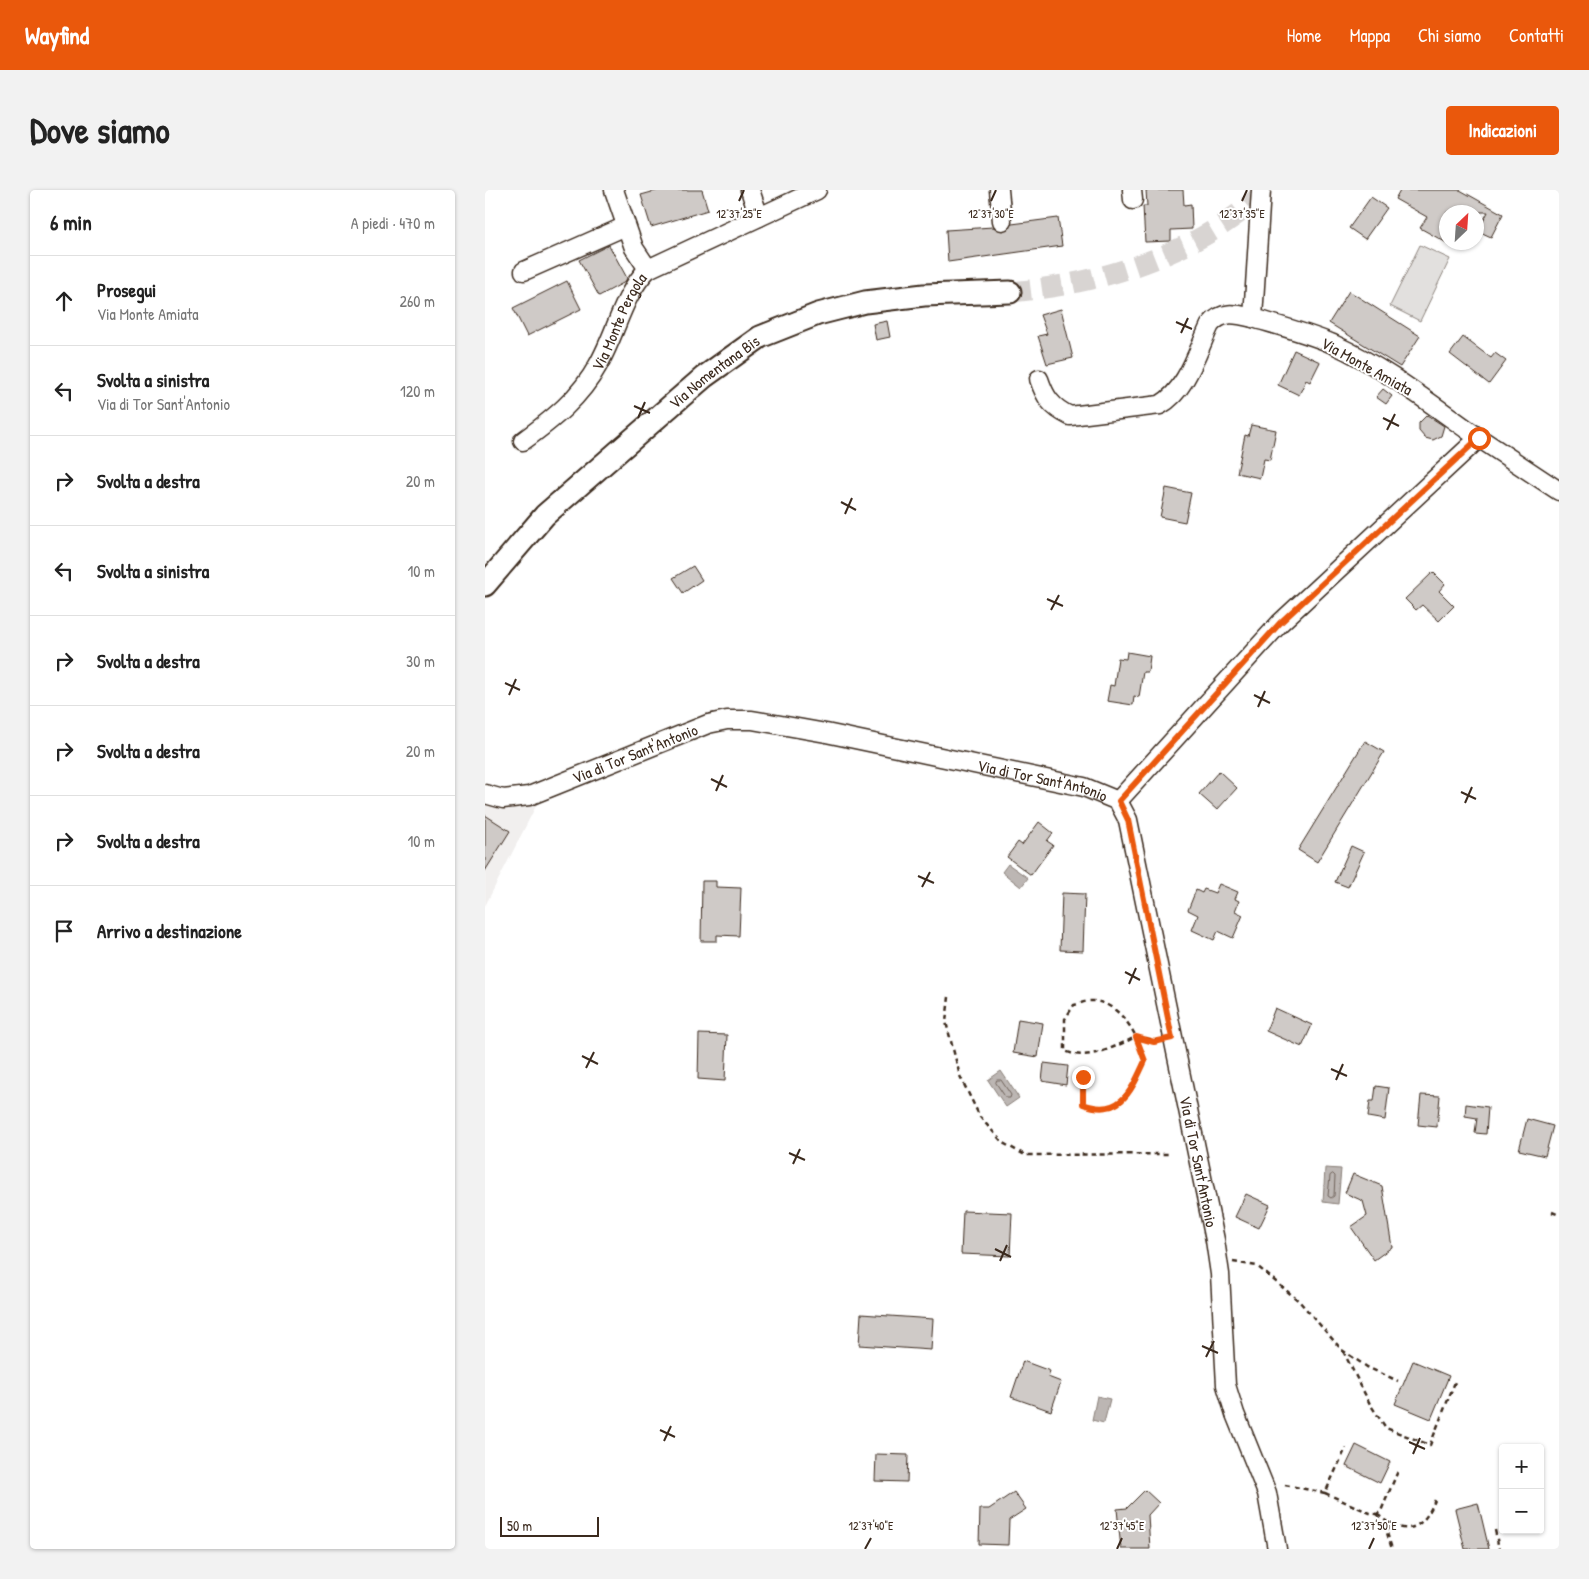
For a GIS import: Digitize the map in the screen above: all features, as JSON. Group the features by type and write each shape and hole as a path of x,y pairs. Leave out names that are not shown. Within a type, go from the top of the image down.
{"main road":[{"name":"Via Nomentana Bis","path":"485,585 545,515 704,377 760,337 811,317 865,302 923,294 1010,292"}],"street":[{"path":"614,190 634,248 648,269"},
{"path":"751,190 759,217"},
{"name":"Via Monte Pergola","path":"523,441 565,410 598,366 638,281 648,269 817,190"},
{"path":"999,190 1002,221"},
{"path":"1253,318 1261,190"},
{"path":"524,271 626,226"},
{"name":"Via Monte Amiata","path":"1039,378 1045,398 1058,410 1070,416 1160,405 1171,398 1179,388 1210,325 1216,319 1223,314 1253,318 1315,337 1355,356 1416,394 1559,491"},
{"path":"1119,801 1280,623 1479,438"},
{"name":"Via di Tor Sant'Antonio","path":"485,794 503,799 529,796 708,724 738,720 826,733 972,762 1089,789 1119,801 1128,820 1218,1258 1226,1385 1235,1414 1267,1493 1277,1549"}],"path":[{"path":"949,997 946,1022 960,1076 980,1117 1003,1143 1025,1155 1169,1154"},
{"path":"1083,1077 1083,1104 1097,1109 1111,1107 1126,1099 1145,1061 1136,1037 1129,1023 1109,1006 1091,1000 1075,1005 1065,1020 1063,1037 1065,1051 1069,1053 1089,1054 1105,1051 1136,1037 1154,1042 1172,1038"},
{"path":"1552,1212 1559,1215"},
{"path":"1229,1261 1257,1266 1299,1301 1342,1350 1370,1404 1386,1428 1430,1445 1455,1382"},
{"path":"1342,1350 1367,1367 1398,1381"},
{"path":"1325,1492 1346,1448"},
{"path":"1377,1514 1381,1511 1398,1472"},
{"path":"1285,1485 1325,1492 1370,1513 1377,1514 1390,1525 1409,1529 1417,1527 1428,1517 1435,1500"},
{"path":"1390,1525 1387,1533 1393,1549"},
{"path":"1495,1530 1499,1549"}],"shaded area":[{"path":"1420,245 1450,259 1420,321 1390,306"},
{"path":"538,802 485,906 485,805 497,807"}],"water":[{"path":"1008,864 1028,878 1021,887 1002,872"},
{"path":"1001,1071 1019,1098 1006,1107 988,1080"},
{"path":"1325,1168 1341,1169 1338,1204 1323,1202"},
{"path":"1097,1396 1110,1399 1104,1423 1092,1420"}],"building":[{"path":"659,190 702,190 708,210 651,227 641,195"},
{"path":"1146,190 1183,190 1184,205 1191,204 1192,229 1171,230 1171,241 1145,242 1143,206 1147,206"},
{"path":"1400,190 1460,190 1503,214 1491,237 1484,234 1484,220 1488,212 1484,212 1484,205 1439,205 1439,239 1420,228 1427,217 1395,199"},
{"path":"1371,197 1387,208 1365,239 1349,228"},
{"path":"1058,218 1062,246 948,262 946,230 993,227 1003,231 1012,224"},
{"path":"609,245 627,278 625,282 599,296 579,260"},
{"path":"567,281 581,309 527,336 513,308"},
{"path":"1349,291 1420,336 1400,367 1329,323"},
{"path":"1061,309 1073,358 1047,364 1038,336 1047,334 1040,315"},
{"path":"887,321 890,337 876,340 873,324"},
{"path":"1463,337 1491,358 1495,353 1506,361 1489,384 1450,354"},
{"path":"1294,350 1320,362 1310,382 1306,380 1299,395 1278,385"},
{"path":"1383,389 1392,396 1386,404 1376,397"},
{"path":"1427,415 1444,426 1441,436 1433,440 1425,438 1419,431 1419,423"},
{"path":"1251,425 1276,430 1270,460 1264,459 1260,478 1237,473 1245,435 1248,436"},
{"path":"1166,488 1191,493 1185,522 1160,517"},
{"path":"693,566 702,580 683,593 673,578"},
{"path":"1433,572 1445,584 1439,591 1454,606 1439,621 1422,605 1416,610 1405,599"},
{"path":"1127,652 1150,656 1148,672 1143,672 1139,697 1134,696 1133,705 1107,701 1110,685 1114,686 1118,658 1126,659"},
{"path":"1365,741 1384,752 1317,862 1298,850"},
{"path":"1219,771 1237,788 1217,810 1199,794"},
{"path":"485,815 510,831 485,871"},
{"path":"1039,822 1053,833 1047,841 1053,845 1031,875 1007,857 1018,842 1022,845"},
{"path":"1351,846 1364,852 1348,887 1335,882"},
{"path":"702,881 716,881 716,887 741,888 739,936 717,935 717,941 701,941"},
{"path":"1219,884 1238,892 1235,899 1239,901 1235,911 1243,915 1233,938 1218,931 1214,940 1192,930 1198,915 1188,910 1196,890 1202,893 1204,889 1215,893"},
{"path":"1062,893 1085,894 1083,951 1060,950"},
{"path":"1275,1008 1312,1025 1302,1047 1266,1031"},
{"path":"1018,1019 1043,1023 1038,1057 1013,1053"},
{"path":"699,1034 727,1035 725,1081 698,1079"},
{"path":"1044,1063 1068,1066 1066,1085 1042,1081"},
{"path":"1376,1086 1389,1088 1385,1120 1368,1117 1370,1101 1374,1101"},
{"path":"1421,1095 1440,1096 1437,1127 1418,1125"},
{"path":"1466,1104 1488,1107 1486,1134 1475,1133 1477,1118 1465,1116"},
{"path":"1527,1119 1553,1126 1545,1156 1519,1150"},
{"path":"1353,1174 1382,1186 1392,1247 1374,1260 1351,1227 1367,1216 1363,1201 1345,1193"},
{"path":"1246,1194 1270,1205 1259,1228 1235,1217"},
{"path":"963,1211 1012,1213 1010,1256 961,1254"},
{"path":"861,1314 933,1319 931,1350 859,1345"},
{"path":"1023,1361 1050,1371 1048,1377 1061,1382 1051,1411 1011,1397"},
{"path":"1413,1361 1449,1376 1431,1419 1395,1404"},
{"path":"1356,1445 1390,1462 1380,1483 1346,1466"},
{"path":"876,1454 908,1455 907,1482 875,1481"},
{"path":"1145,1490 1159,1503 1148,1515 1150,1549 1121,1549 1117,1509 1127,1508"},
{"path":"1014,1492 1026,1509 1009,1520 1008,1545 979,1544 980,1509 989,1509"},
{"path":"1478,1503 1489,1549 1465,1549 1455,1509"}],"tunnel":[{"path":"1010,292 1078,282 1147,262 1211,232 1240,212 1266,190"}],"route":[{"path":"1083,1077 1083,1104 1097,1109 1111,1107 1126,1099 1145,1061 1136,1037 1154,1042 1172,1038 1147,906 1128,820 1125,810 1119,801 1280,623 1479,438"}]}
